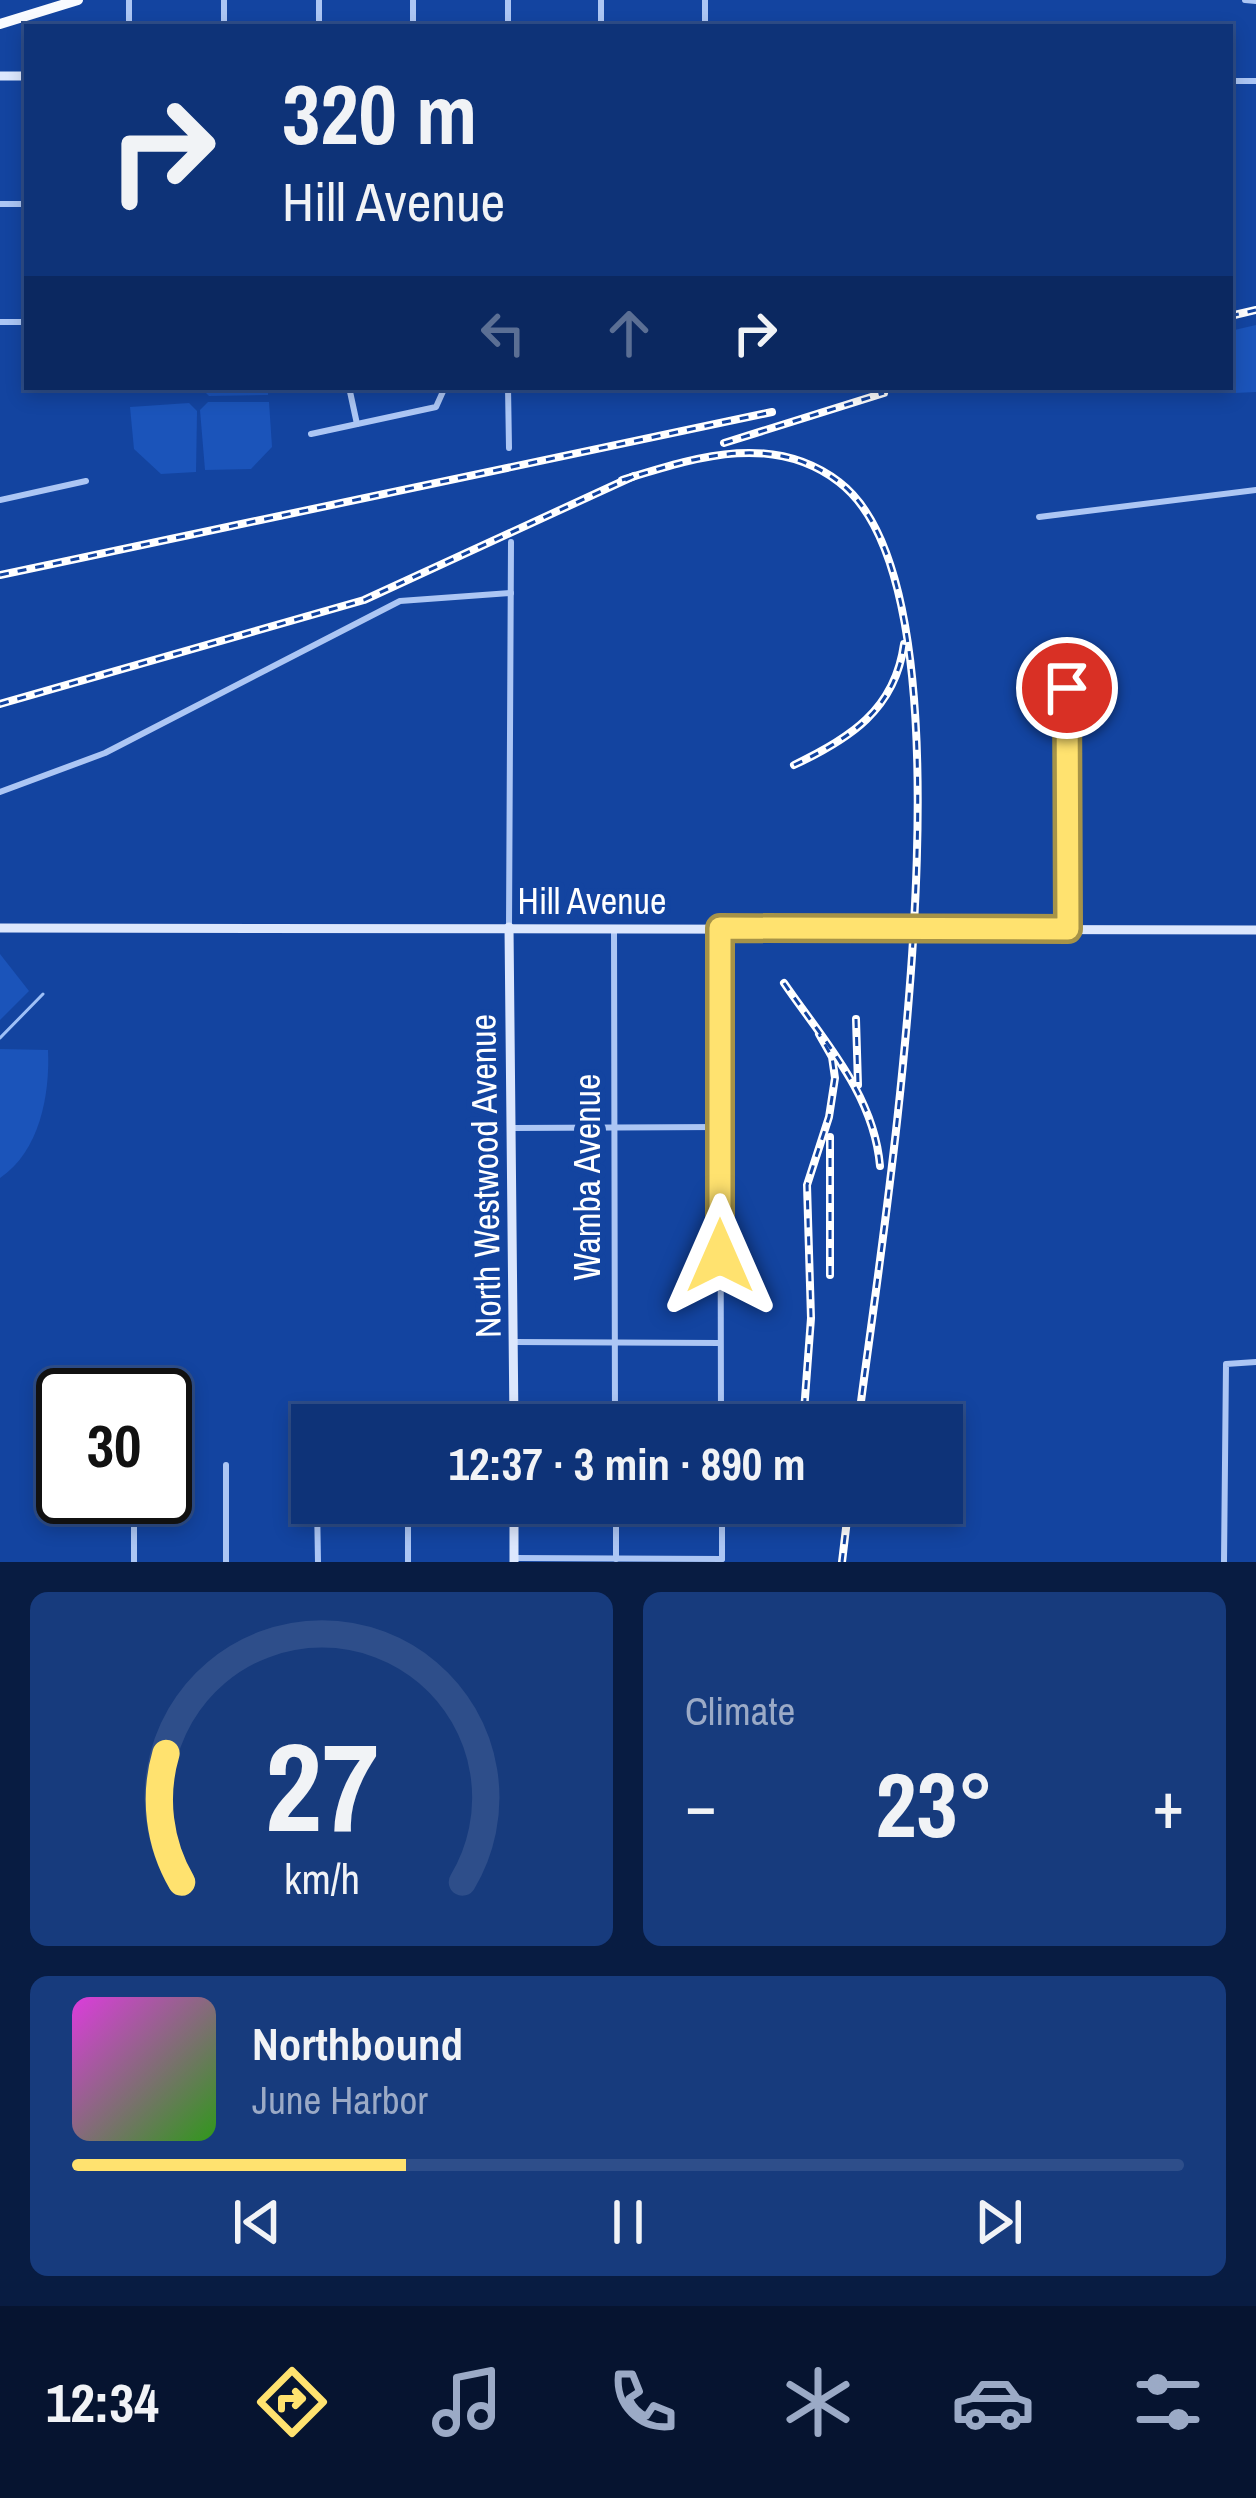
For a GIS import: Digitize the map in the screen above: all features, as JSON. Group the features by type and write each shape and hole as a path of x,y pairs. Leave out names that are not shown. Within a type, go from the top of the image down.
{"main road":[{"path":"0,24 37,6 77,0"},
{"name":"North Westwood Avenue","path":"509,927 514,1404"},
{"name":"Hill Avenue","path":"0,928 1256,930"},
{"path":"514,1524 514,1560"}],"street":[{"path":"1245,0 1256,1"},
{"path":"350,390 357,424"},
{"path":"311,434 442,403 444,390"},
{"path":"508,390 509,448"},
{"path":"0,500 86,482"},
{"path":"1040,517 1256,490"},
{"path":"509,927 511,542"},
{"path":"0,792 105,753 400,601 511,593"},
{"path":"1067,703 1060,712 1048,712 1043,695 1067,688 1068,929"},
{"name":"Wamba Avenue","path":"614,928 615,1404"},
{"path":"720,928 721,1404"},
{"path":"513,1128 719,1126"},
{"path":"514,1342 721,1343"},
{"path":"1224,1562 1226,1364 1256,1361"},
{"path":"226,1465 226,1562"},
{"path":"134,1524 134,1562"},
{"path":"317,1524 318,1562"},
{"path":"408,1524 408,1562"},
{"path":"616,1524 616,1560"},
{"path":"514,1560 722,1560 722,1524"}],"shaded area":[{"path":"1256,325 1256,392 1235,393 1233,330"},
{"path":"203,390 268,390 268,395 209,396"},
{"path":"208,402 269,402 272,447 251,469 205,470 200,410"},
{"path":"189,403 197,411 196,472 161,474 134,449 130,407"},
{"path":"0,954 29,991 0,1020"},
{"path":"0,1049 48,1050 48,1067 44,1103 33,1137 14,1167 0,1178"}],"waterway":[{"path":"0,1038 43,994"}],"railway":[{"path":"1233,315 1256,310"},
{"path":"724,443 884,393"},
{"path":"0,575 772,412"},
{"path":"622,480 732,454 787,457 839,482 884,548 909,652 918,783 914,928 902,1077 861,1404"},
{"path":"0,704 364,600 634,476"},
{"path":"794,765 866,720 891,687 904,644"},
{"path":"784,983 857,1091 876,1140 880,1166"},
{"path":"856,1019 858,1085"},
{"path":"805,1404 811,1318 807,1185 829,1117 835,1078 832,1057 819,1034"},
{"path":"830,1137 830,1275"},
{"path":"842,1562 847,1524"}],"route":[{"path":"720,1256 720,928 1068,929 1067,688"}]}
